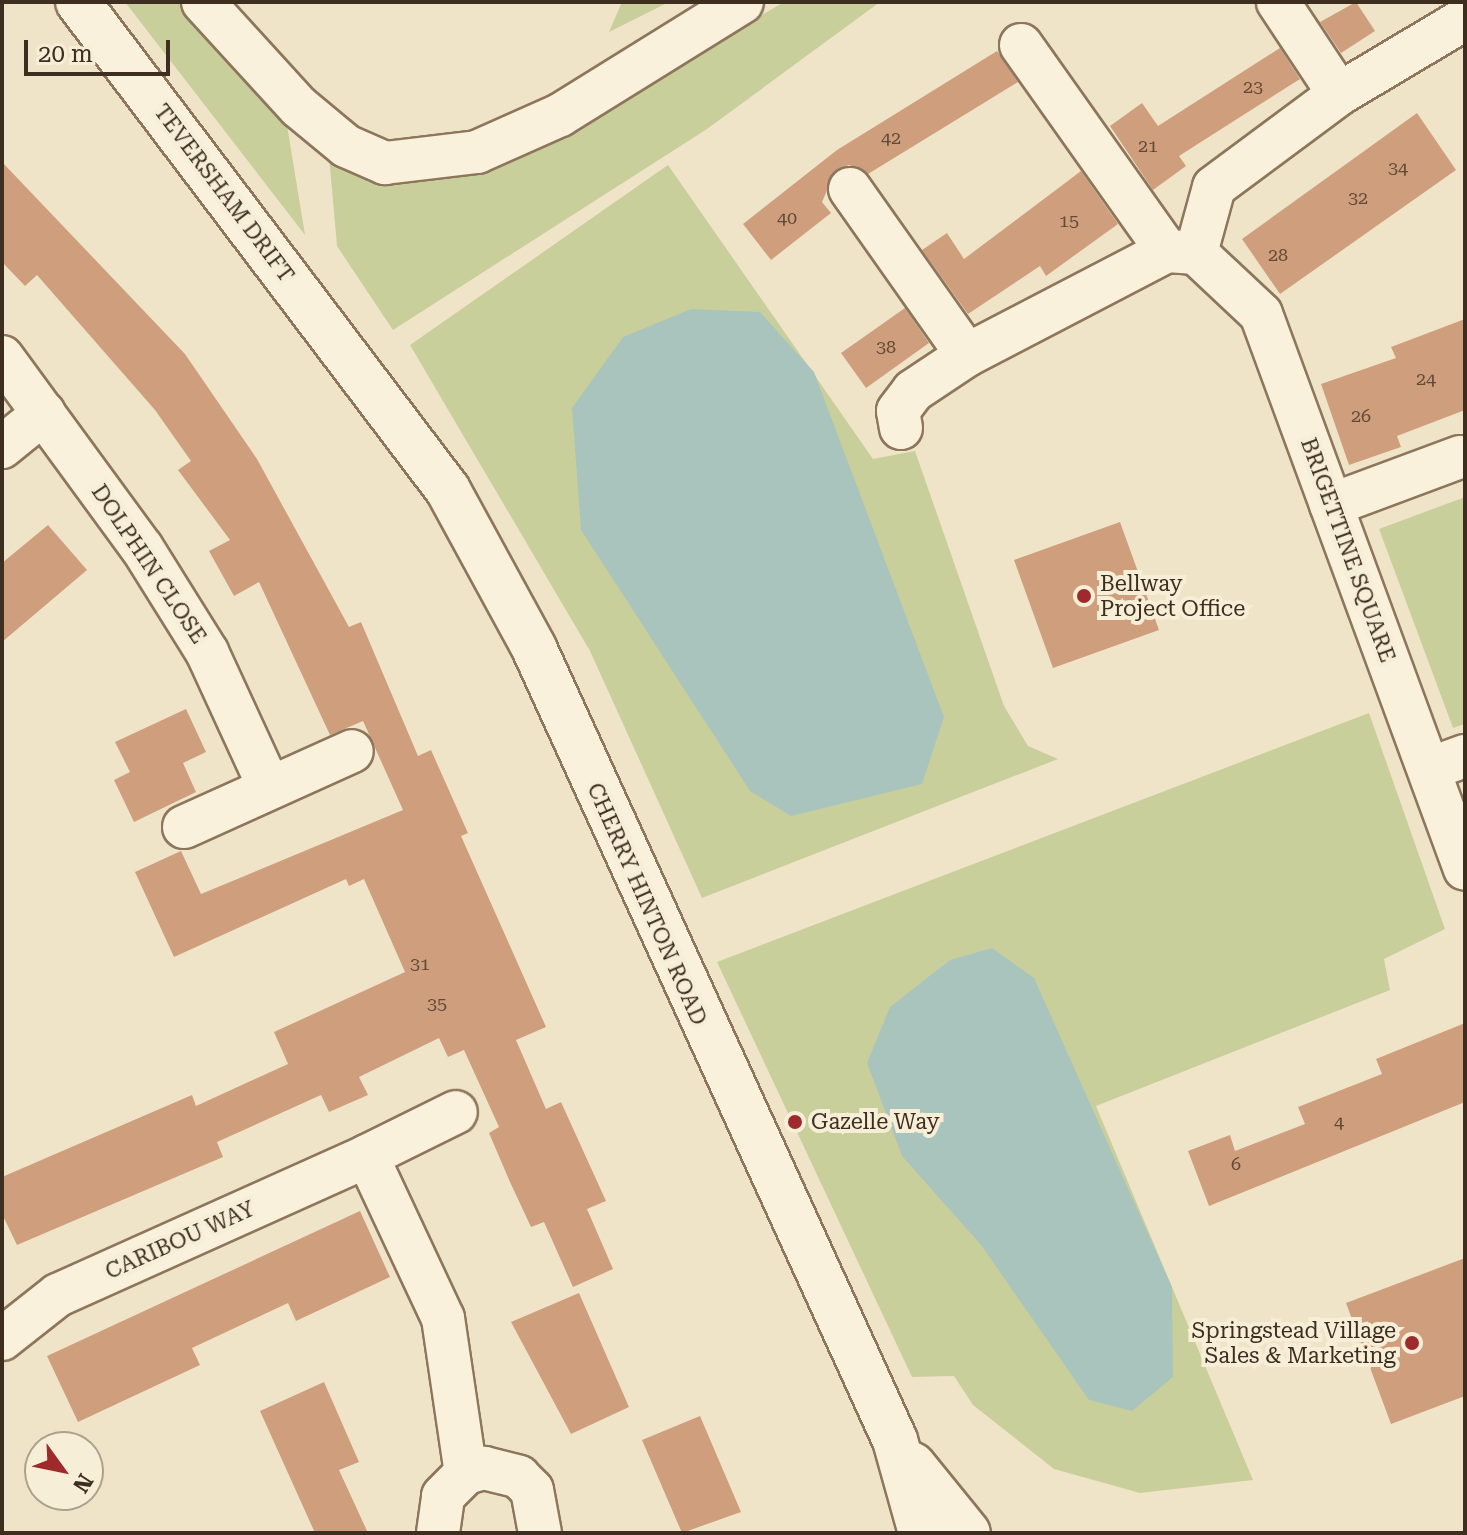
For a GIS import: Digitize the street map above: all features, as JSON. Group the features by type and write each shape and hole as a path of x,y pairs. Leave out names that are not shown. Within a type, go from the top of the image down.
{"street":[{"name":"TEVERSHAM DRIFT","path":"78,2 367,386"},
{"path":"203,2 299,107 346,146 385,163 477,152 546,121 742,2"},
{"path":"1278,2 1339,94"},
{"path":"901,428 898,411 913,391 967,355 1181,252 1214,187 1339,94 1465,19"},
{"name":"BRIGETTINE SQUARE","path":"1021,45 1181,252 1261,314 1331,505 1447,762 1465,869"},
{"path":"850,189 967,355"},
{"name":"DOLPHIN CLOSE","path":"2,357 44,413 207,652 269,787"},
{"name":"CHERRY HINTON ROAD","path":"367,386 448,490 534,648 895,1440"},
{"path":"2,447 44,413"},
{"path":"1331,505 1460,457"},
{"path":"184,827 352,751"},
{"name":"CARIBOU WAY","path":"2,1339 58,1295 367,1156 456,1112"},
{"path":"367,1156 443,1318 466,1473"},
{"path":"895,1440 921,1533"},
{"path":"895,1440 968,1533"},
{"path":"438,1533 443,1496 466,1473 484,1468 519,1477 539,1503 540,1533"}],"green space":[{"path":"125,2 185,2 286,119 305,235"},
{"path":"622,2 669,2 609,32"},
{"path":"784,2 880,2 707,129 393,330 337,246 329,156 391,183 478,174 568,130"},
{"path":"668,165 873,459 915,451 1004,706 1028,746 1058,759 702,898 590,651 410,345"},
{"path":"1465,497 1465,724 1453,728 1379,529"},
{"path":"1369,713 1445,929 1384,959 1390,990 1096,1106 1253,1480 1140,1493 1054,1469 973,1405 954,1376 912,1377 717,962"}],"water":[{"path":"691,309 760,312 814,372 944,717 922,784 791,816 750,791 581,530 572,408 623,337"},
{"path":"992,948 1034,978 1172,1287 1173,1377 1132,1411 1089,1400 981,1245 902,1156 867,1063 890,1007 950,960"}],"building":[{"path":"1356,2 1375,31 1341,53 1320,22"},
{"path":"1280,48 1300,79 1179,156 1186,166 1153,190 1110,126 1142,103 1158,126"},
{"path":"997,51 1018,82 868,174 849,165 836,170 822,202 831,213 771,260 743,224 837,150"},
{"path":"1417,113 1456,170 1280,294 1242,239"},
{"path":"2,162 185,354 257,459 349,627 361,622 418,756 431,750 468,833 461,836 546,1027 516,1040 546,1109 561,1102 606,1201 587,1209 613,1269 573,1287 544,1222 531,1227 510,1182 489,1133 499,1127 464,1050 448,1057 439,1038 359,1077 368,1095 329,1112 321,1095 217,1142 223,1157 17,1245 2,1214 2,1177 192,1095 196,1106 288,1064 274,1032 405,972 364,879 349,886 346,879 174,957 135,872 181,851 201,894 403,810 363,721 330,735 259,582 234,596 209,551 230,540 178,470 191,461 155,410 37,275 25,286 2,262"},
{"path":"1081,171 1118,224 1046,276 1040,266 968,314 922,250 947,233 964,259"},
{"path":"905,308 929,343 866,388 841,353"},
{"path":"1465,319 1465,410 1397,436 1401,447 1349,465 1321,384 1396,358 1391,347"},
{"path":"1120,522 1159,630 1053,668 1014,560"},
{"path":"48,525 87,570 2,642 2,563"},
{"path":"186,709 206,752 183,763 196,792 134,822 114,780 130,772 115,742"},
{"path":"1465,1023 1465,1102 1209,1206 1188,1151 1230,1135 1235,1151 1305,1124 1298,1107 1382,1074 1376,1059"},
{"path":"360,1211 390,1277 296,1321 288,1303 192,1348 200,1365 78,1422 47,1356"},
{"path":"1465,1258 1465,1396 1391,1424 1346,1303"},
{"path":"579,1293 629,1407 571,1434 511,1322"},
{"path":"324,1382 359,1462 339,1470 368,1533 315,1533 260,1411"},
{"path":"700,1416 741,1512 682,1533 642,1440"}],"place":[{"name":"Bellway Project Office","path":"1084,596"},
{"name":"Gazelle Way","path":"795,1122"},
{"name":"Springstead Village Sales & Marketing","path":"1412,1343"}]}
